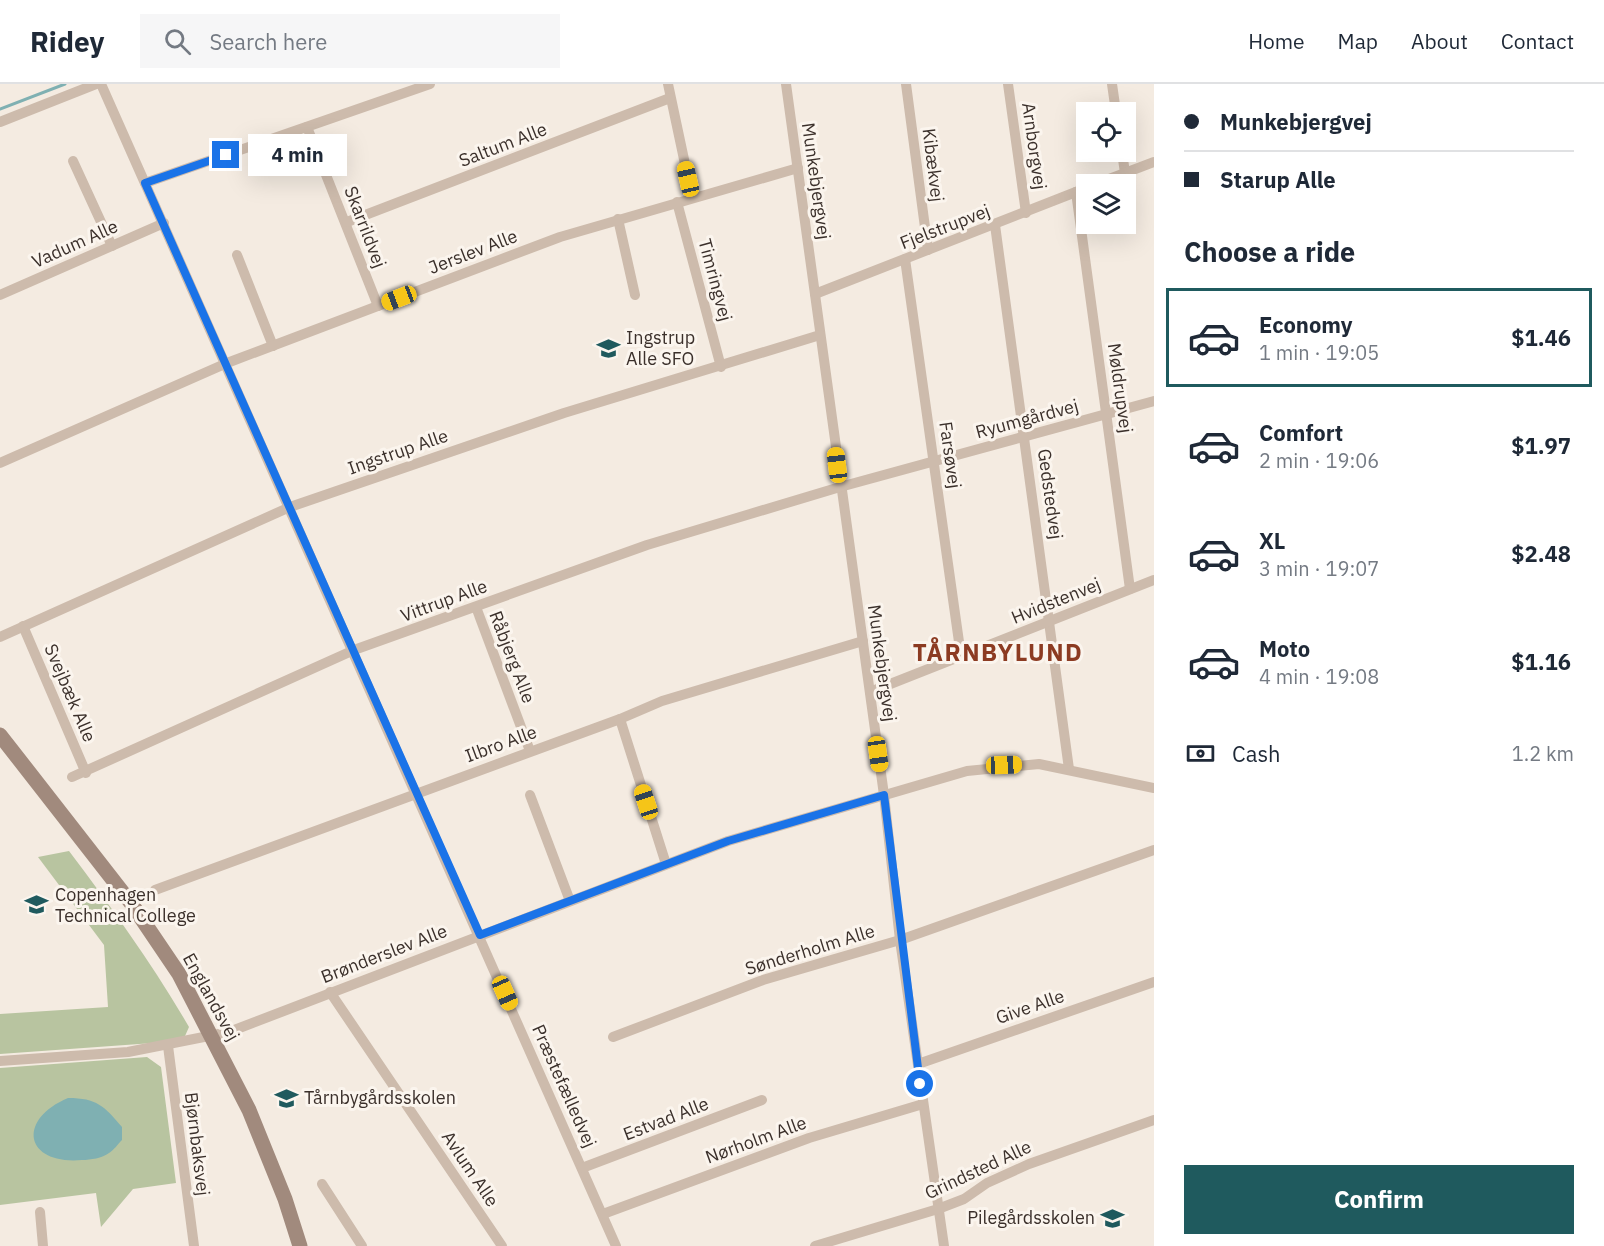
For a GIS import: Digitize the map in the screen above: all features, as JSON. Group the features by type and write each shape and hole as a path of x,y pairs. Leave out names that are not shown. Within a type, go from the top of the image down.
{"main road":[{"name":"Englandsvej","path":"0,735 131,903 178,974 249,1110 285,1199 300,1246"}],"street":[{"path":"0,122 96,84"},
{"name":"Præstefælledvej","path":"101,84 227,363 616,1246"},
{"path":"145,183 430,84"},
{"path":"668,84 692,197"},
{"name":"Munkebjergvej","path":"786,84 884,795 900,939 944,1246"},
{"name":"Kibækvej","path":"906,84 928,250"},
{"name":"Arnborgvej","path":"1008,84 1026,213"},
{"path":"1112,84 1115,102"},
{"name":"Saltum Alle","path":"347,222 670,98"},
{"name":"Skarrildvej","path":"307,127 347,222 378,306"},
{"path":"73,161 112,246"},
{"path":"1123,162 1125,173 1154,162"},
{"name":"Jerslev Alle","path":"0,463 227,363 560,237 798,168"},
{"name":"Fjelstrupvej","path":"815,294 1076,192"},
{"name":"Timringvej","path":"677,202 721,367"},
{"path":"618,219 635,295"},
{"name":"Vadum Alle","path":"0,295 164,223"},
{"name":"Gedstedvej","path":"995,225 1069,769"},
{"name":"Møldrupvej","path":"1086,234 1130,589"},
{"path":"237,255 273,346"},
{"name":"Farsøvej","path":"905,260 961,656"},
{"name":"Ingstrup Alle","path":"0,637 290,507 564,413 820,335"},
{"name":"Ryumgårdvej","path":"840,487 1154,401"},
{"name":"Vittrup Alle","path":"72,777 354,650 646,545 840,487"},
{"name":"Hvidstenvej","path":"870,692 1154,580"},
{"name":"Råbjerg Alle","path":"476,607 530,751"},
{"name":"Svejbæk Alle","path":"23,626 86,772"},
{"name":"Ilbro Alle","path":"155,890 620,719 673,697 863,641"},
{"path":"620,719 666,864"},
{"name":"Brønderslev Alle","path":"0,1061 128,1052 168,1046 229,1032 728,841 967,771 1039,764 1154,788"},
{"path":"530,795 570,901"},
{"name":"Sønderholm Alle","path":"613,1037 763,980 900,939 1154,850"},
{"name":"Give Alle","path":"918,1064 1154,982"},
{"name":"Avlum Alle","path":"330,992 502,1246"},
{"name":"Bjørnbaksvej","path":"168,1046 194,1246"},
{"name":"Estvad Alle","path":"582,1168 762,1100"},
{"name":"Nørholm Alle","path":"603,1214 809,1138 923,1104"},
{"name":"Grindsted Alle","path":"815,1246 938,1209 964,1199 987,1183 1029,1164 1154,1120"},
{"path":"322,1184 362,1246"},
{"path":"40,1212 43,1246"}],"green space":[{"path":"69,851 161,981 189,1027 185,1036 167,1042 0,1054 0,1014 108,1007 104,945 38,857"},
{"path":"147,1057 161,1067 176,1183 133,1189 101,1227 96,1193 0,1205 0,1068"}],"water":[{"path":"68,1098 78,1098 99,1105 122,1127 122,1140 111,1152 93,1159 63,1160 48,1156 39,1148 34,1139 40,1118 51,1107"}],"waterway":[{"path":"0,109 65,84"}],"place":[{"name":"Ingstrup Alle SFO","path":"608,348"},
{"name":"Copenhagen Technical College","path":"37,905"},
{"name":"Tårnbygårdsskolen","path":"286,1098"},
{"name":"Pilegårdsskolen","path":"1113,1218"}],"district":[{"name":"TÅRNBYLUND","path":"998,653"}],"route":[{"path":"226,155 145,183 480,935 728,841 884,795 900,939 920,1084"}]}
